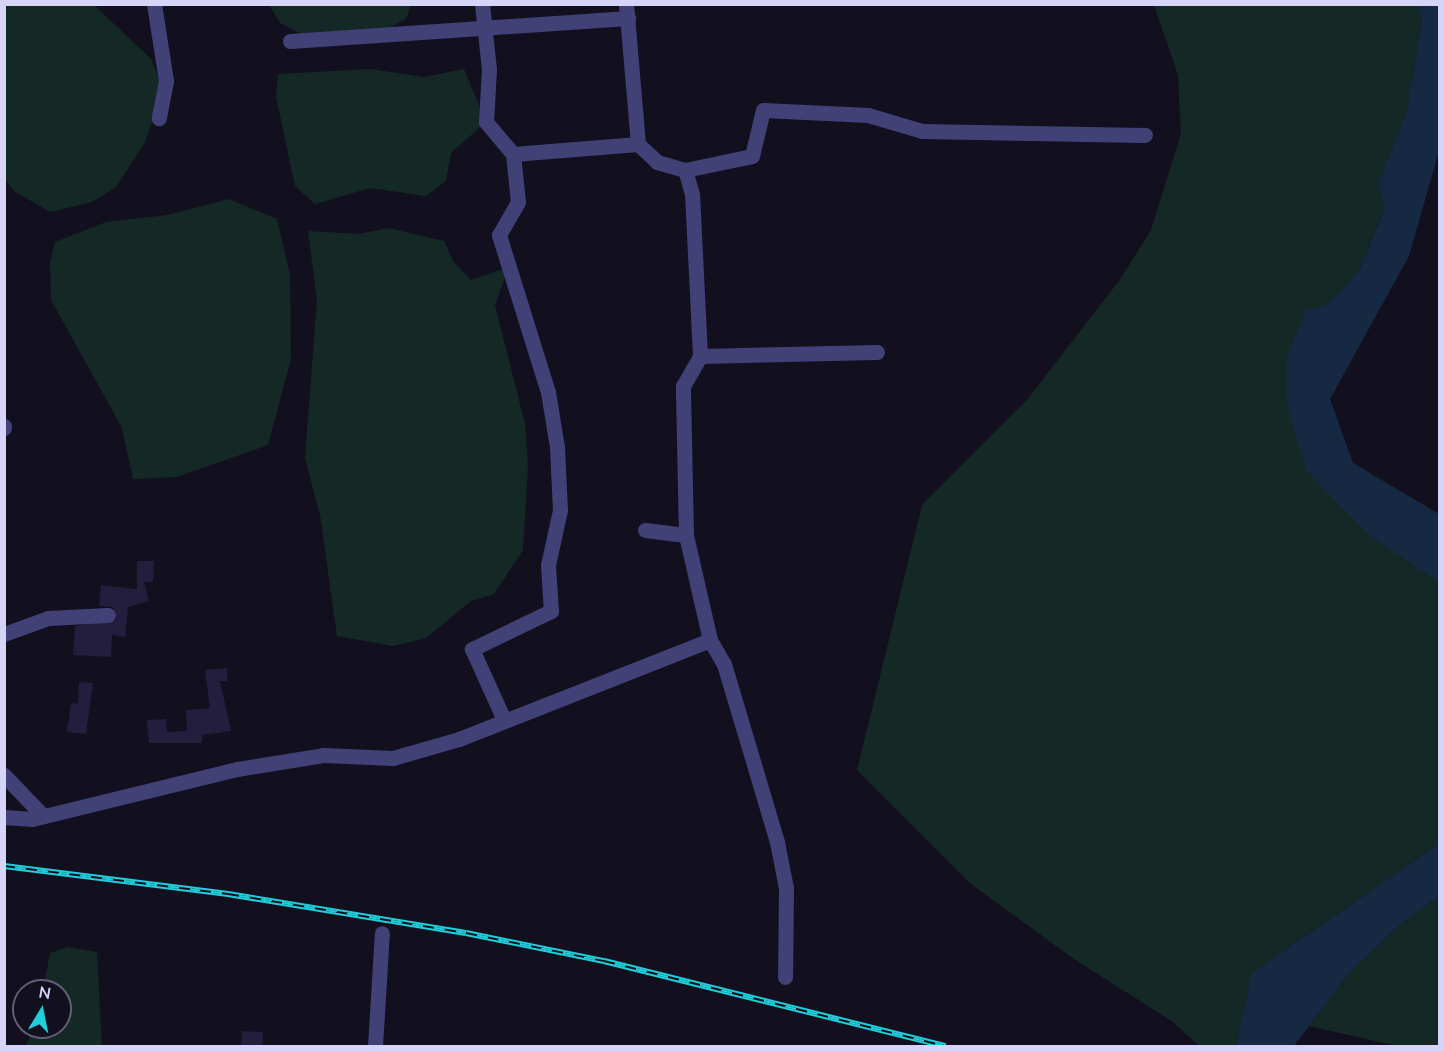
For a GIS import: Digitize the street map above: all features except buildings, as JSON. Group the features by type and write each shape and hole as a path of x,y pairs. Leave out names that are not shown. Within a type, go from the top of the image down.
{"street":[{"path":"154,4 166,81 159,118"},
{"path":"482,4 488,31 486,122 513,154 518,202 499,235 523,324 548,392 557,447 560,510 548,565 551,611 472,649 504,720"},
{"path":"290,40 488,31 627,11 638,144 657,162 685,170 752,156 763,110 868,115 922,131 1145,135"},
{"path":"513,154 638,144"},
{"path":"685,170 693,194 700,356 683,386 686,535 710,639 724,664 777,842 786,888 785,977"},
{"path":"700,356 877,352"},
{"path":"645,531 686,535"},
{"path":"4,634 48,618 108,615"},
{"path":"4,817 43,816 248,767 324,755 393,758 504,720 710,639"},
{"path":"4,775 43,816"},
{"path":"375,1047 382,933"}],"green space":[{"path":"5,5 94,5 151,59 164,90 144,144 116,187 92,202 50,212 14,191 5,179"},
{"path":"269,5 411,5 406,19 364,41 324,45 280,23"},
{"path":"1154,5 1418,5 1422,20 1407,112 1378,184 1384,209 1359,271 1325,306 1287,406 1439,582 1439,844 1252,973 1236,1046 1199,1046 1173,1022 1074,959 971,884 857,770 922,505 1026,401 1119,281 1151,230 1181,134 1178,75"},
{"path":"370,69 424,77 464,69 486,122 451,153 446,181 426,196 370,188 315,204 295,186 276,97 278,74"},
{"path":"229,199 277,219 290,274 291,359 268,445 177,477 133,479 122,428 51,300 50,263 55,242 106,222 167,215"},
{"path":"389,228 444,241 453,261 471,280 509,267 495,305 525,424 528,466 523,550 494,594 471,601 426,638 393,646 337,636 320,515 305,458 317,300 308,231 358,234"},
{"path":"1439,896 1439,1046 1397,1046 1309,1026 1349,973 1401,924"},
{"path":"68,947 97,952 102,1046 26,1046 29,1039 72,1039 72,979 45,979 50,953"}],"water":[{"path":"1418,5 1439,5 1439,151 1409,256 1330,399 1353,463 1439,514 1439,582 1369,535 1306,470 1287,406 1287,357 1306,310 1325,306 1359,271 1384,210 1378,184 1407,112 1422,20"},
{"path":"1439,844 1439,896 1401,924 1349,973 1294,1046 1236,1046 1252,973"}],"railway":[{"path":"4,866 228,894 466,933 604,961 946,1046"}]}
